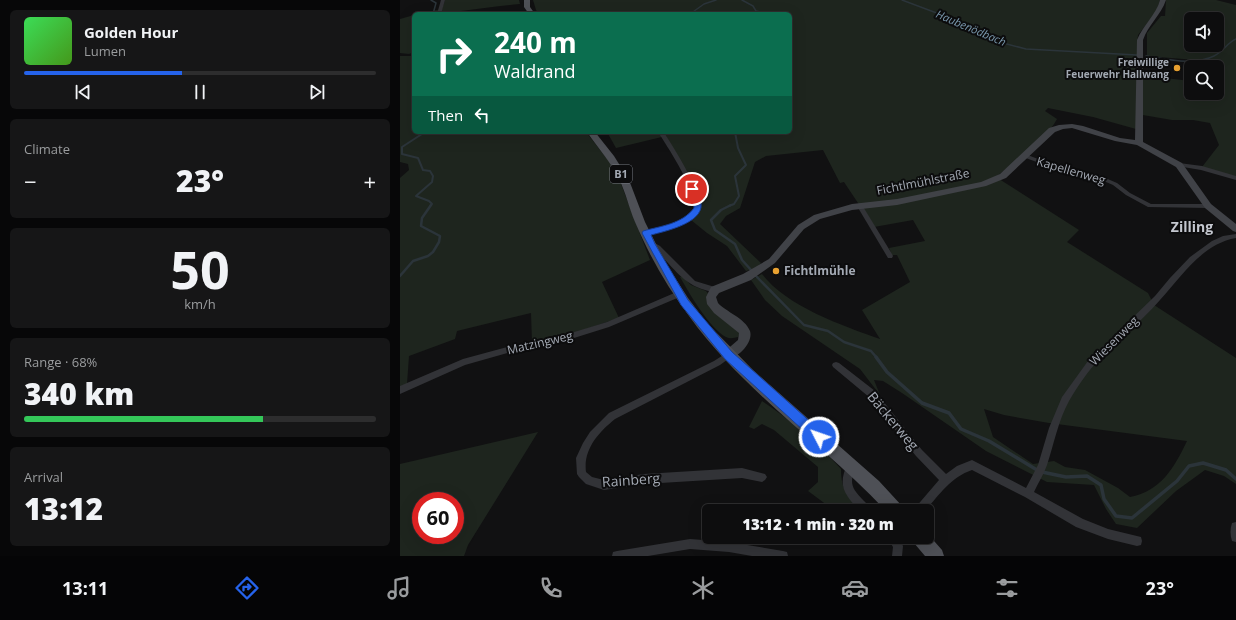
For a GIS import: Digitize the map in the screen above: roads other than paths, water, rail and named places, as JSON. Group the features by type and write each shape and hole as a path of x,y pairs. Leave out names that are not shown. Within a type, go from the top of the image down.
{"main road":[{"path":"526,0 527,7 531,12"},
{"name":"B1","path":"592,134 622,175 650,244 679,294 702,325 728,356 852,465 881,492 891,504"},
{"path":"926,544 936,556"}],"street":[{"path":"440,12 443,0"},
{"path":"1163,0 1158,14 1142,32 1140,40 1139,143 1179,165 1202,168 1236,178"},
{"name":"Fichtlmühlstraße","path":"715,290 759,270 779,254 794,234 817,217 860,206 897,202 982,184 1003,176 1052,130 1062,126 1069,125 1083,128 1128,143 1139,143"},
{"path":"646,233 682,222 692,215 698,208 697,201 686,177 663,136"},
{"name":"Kapellenweg","path":"1025,156 1058,168 1094,175 1115,184 1150,206 1208,206"},
{"path":"1179,165 1208,206 1236,229"},
{"path":"860,206 890,256"},
{"name":"Wiesenweg","path":"1028,494 1042,466 1053,428 1065,400 1091,363 1158,298 1166,287 1187,265 1223,238 1236,236"},
{"path":"650,244 660,249 692,283 701,287 715,290 712,296 715,308 743,328 746,332 743,342 728,356"},
{"name":"Matzingweg","path":"400,390 463,362 522,346 558,340 610,324 679,294"},
{"name":"Rainberg","path":"728,356 612,416 600,426 588,442 580,459 582,474 589,481 604,484 644,479 742,473 762,477"},
{"name":"Bäckerweg","path":"836,366 872,394 919,453 946,480"},
{"path":"852,465 847,473 847,488 861,504"},
{"path":"924,504 946,480 960,469 972,465 1080,523 1108,534 1137,540"},
{"path":"1236,527 1236,537"},
{"path":"618,556 657,548 690,544 730,547 783,556"},
{"path":"897,544 898,546 897,556"}],"waterway":[{"path":"431,0 436,3 434,12"},
{"path":"693,12 704,4 716,0"},
{"path":"742,0 753,6 756,11 761,12"},
{"name":"Haubenödbach","path":"902,0 974,27 992,35 1003,43 1026,49 1137,55"},
{"name":"Haubenödbach","path":"1146,56 1180,61 1198,61 1214,56 1236,39"},
{"path":"422,134 402,147 402,154 418,158 423,170 430,171 433,176 432,182 416,196 429,201 432,204 431,205"},
{"path":"729,206 734,204 739,196 735,176 746,165 738,148 735,134"},
{"path":"400,276 413,261 428,256 433,252 439,242 440,236 421,226 422,218 431,205"},
{"path":"729,206 721,210 711,220 715,230 735,244 742,260 752,271"},
{"path":"755,275 804,325 828,331 844,342 871,351 877,358"},
{"path":"876,357 887,372 922,403 949,413 961,429 989,441 1037,470"},
{"path":"1042,472 1066,477 1087,476 1101,485 1104,499 1116,516 1132,518 1177,481 1189,466 1203,463 1226,470 1236,479"}],"place":[{"name":"Freiwillige Feuerwehr Hallwang","path":"1177,68"},
{"name":"Fichtlmühle","path":"776,271"}],"district":[{"name":"Zilling","path":"1192,227"}]}
